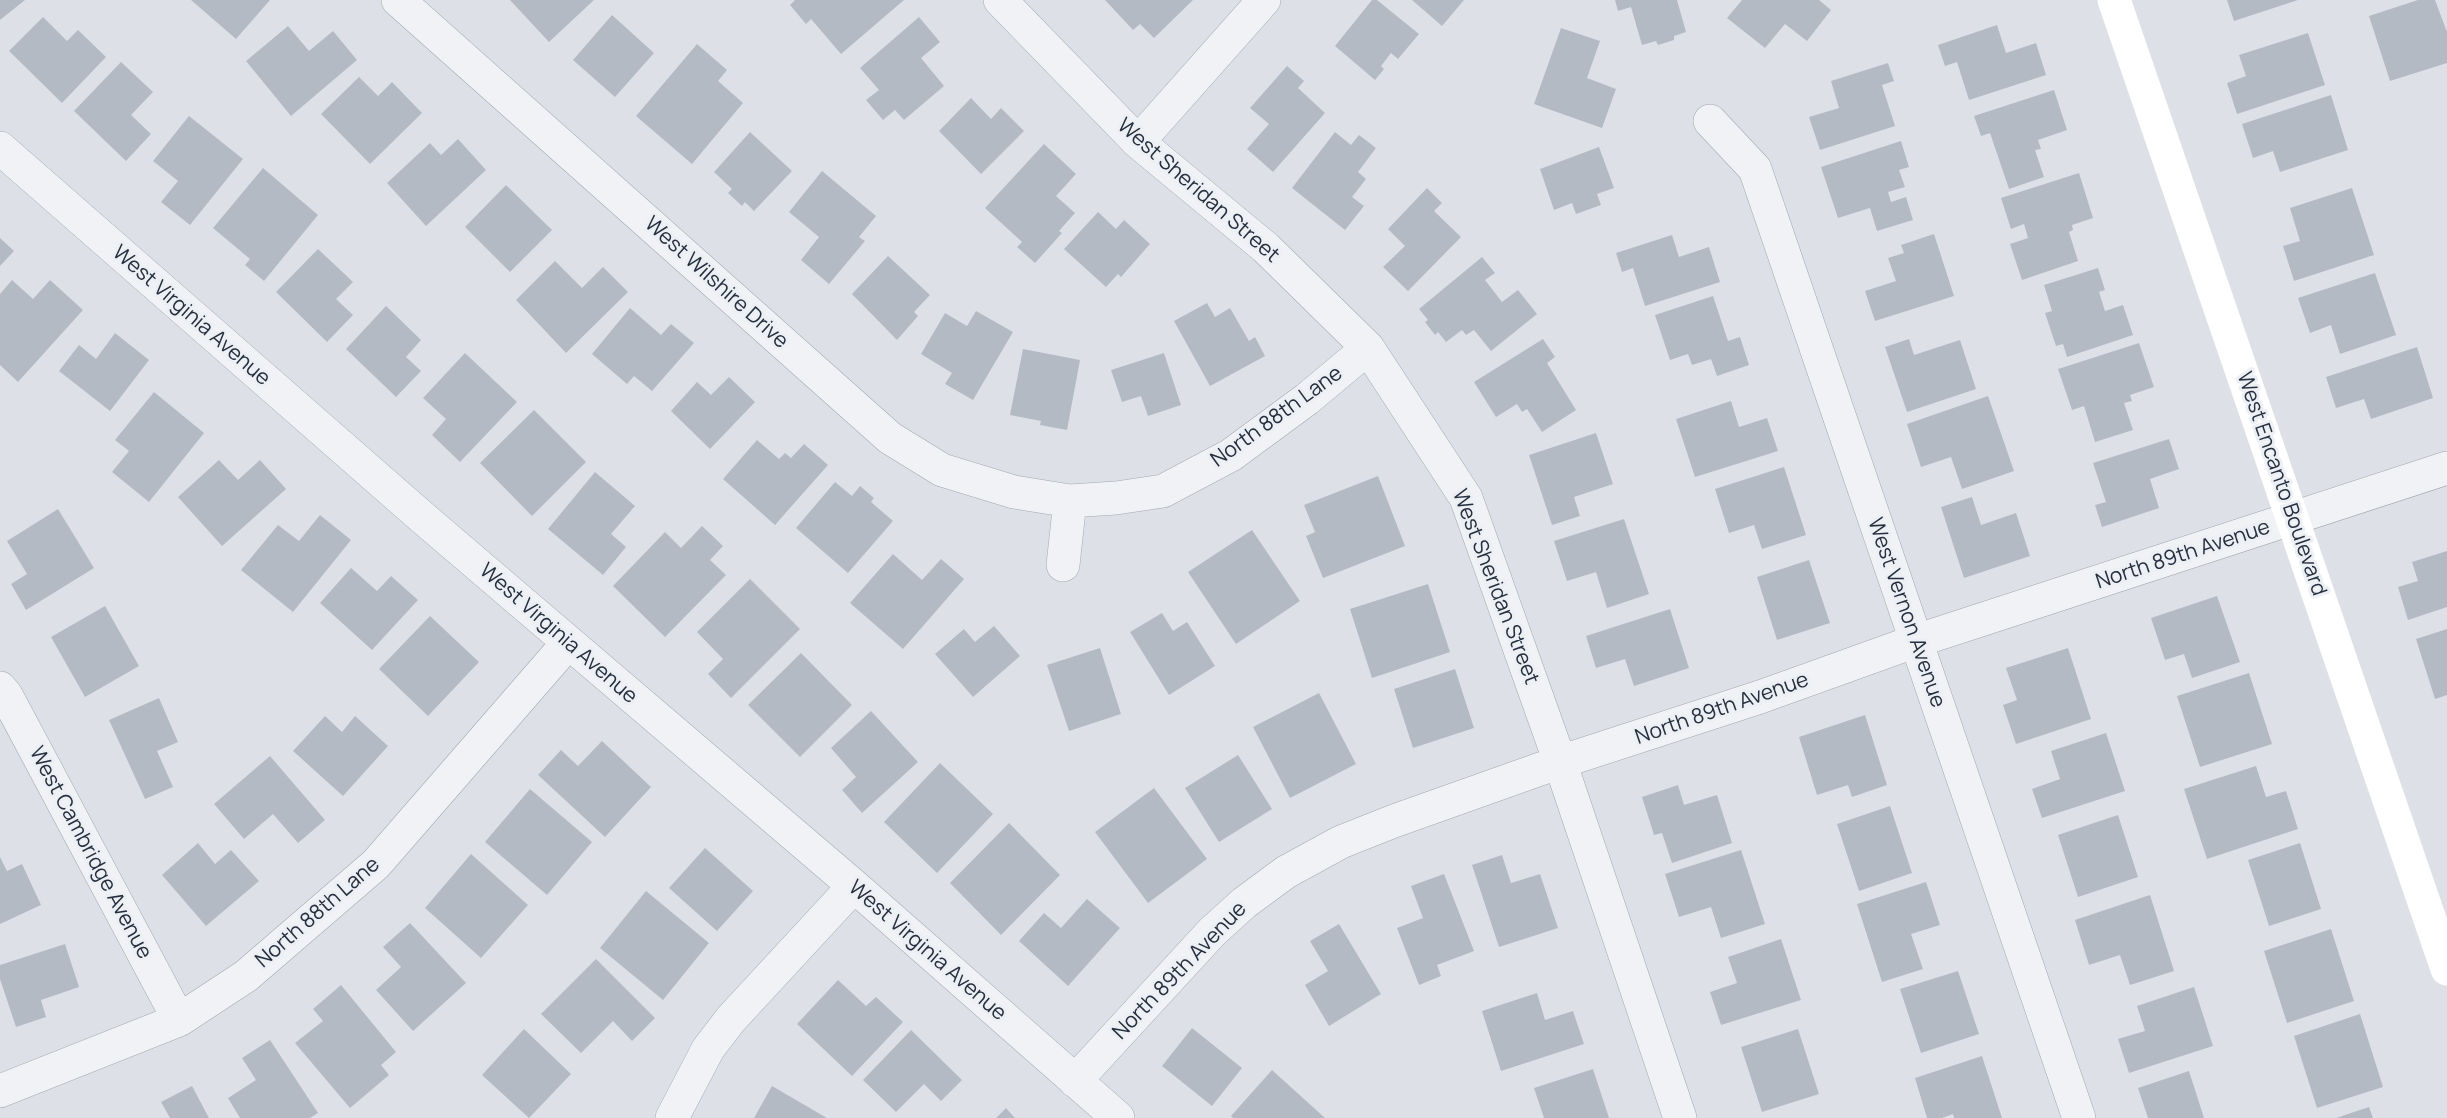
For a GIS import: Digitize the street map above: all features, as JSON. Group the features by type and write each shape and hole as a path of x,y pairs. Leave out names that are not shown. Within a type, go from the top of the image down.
{"street":[{"name":"West Wilshire Drive","path":"398,0 891,438 942,470 1014,492 1070,501"},
{"name":"West Sheridan Street","path":"1000,0 1138,142 1266,248 1368,348 1466,498 1560,762 1680,1118"},
{"path":"1138,142 1264,0"},
{"name":"West Encanto Boulevard","path":"2114,0 2447,969"},
{"name":"West Vernon Avenue","path":"1710,121 1755,169 2079,1118"},
{"name":"West Virginia Avenue","path":"0,148 568,643 854,886 1118,1118"},
{"name":"North 88th Lane","path":"1070,501 1116,498 1164,491 1231,455 1307,399 1368,348"},
{"name":"North 89th Avenue","path":"1075,1081 1212,932 1244,903 1286,872 1341,842 1560,762 1760,697 1916,641 2447,468"},
{"path":"1063,565 1070,501"},
{"name":"North 88th Lane","path":"0,1091 179,1020 246,976 376,864 568,643"},
{"name":"West Cambridge Avenue","path":"0,688 12,705 179,1020"},
{"path":"672,1118 708,1049 731,1019 854,886"}],"building":[{"path":"0,0 25,0 0,20"},
{"path":"191,0 270,0 236,39"},
{"path":"510,0 594,0 549,42"},
{"path":"795,0 904,0 841,54 811,19 806,24 790,5"},
{"path":"1105,0 1193,0 1154,38 1140,24 1133,30"},
{"path":"1372,0 1377,0 1419,34 1398,59 1391,53 1381,66 1384,69 1375,80 1335,46"},
{"path":"1412,0 1464,0 1442,26"},
{"path":"1615,0 1677,0 1686,32 1674,36 1674,40 1658,45 1656,41 1642,45 1631,7 1618,11"},
{"path":"1742,0 1819,0 1831,10 1807,41 1785,24 1765,48 1727,18"},
{"path":"2227,0 2298,0 2234,21"},
{"path":"2418,0 2435,0 2447,32 2447,63 2390,81 2369,16"},
{"path":"612,15 654,53 615,97 573,60"},
{"path":"43,17 67,41 78,30 106,57 62,103 9,51"},
{"path":"919,17 940,42 921,58 944,86 904,120 895,110 883,120 866,100 879,90 860,68"},
{"path":"1997,25 2006,53 2036,43 2046,75 1969,100 1957,62 1945,66 1938,45"},
{"path":"288,26 309,51 333,31 357,60 291,116 246,61"},
{"path":"1561,28 1600,41 1587,78 1616,89 1602,128 1534,104"},
{"path":"2308,33 2325,85 2237,114 2227,83 2246,76 2239,55"},
{"path":"697,44 727,70 718,81 743,103 692,164 636,116"},
{"path":"121,62 153,92 131,115 151,134 126,161 74,111"},
{"path":"1888,63 1894,81 1882,85 1895,126 1820,150 1809,117 1839,108 1831,81"},
{"path":"1287,66 1304,81 1298,88 1325,113 1273,172 1247,149 1269,124 1250,108"},
{"path":"359,77 378,96 392,82 422,113 370,164 321,114"},
{"path":"2054,90 2067,130 2038,140 2041,149 2035,150 2044,177 2009,189 1990,133 1981,136 1974,116"},
{"path":"2331,95 2348,150 2280,172 2273,151 2253,158 2242,124"},
{"path":"971,98 991,119 1001,108 1024,131 981,174 939,131"},
{"path":"189,116 243,159 190,225 161,202 178,181 153,161"},
{"path":"750,132 792,171 754,211 745,202 742,206 728,193 732,189 714,172"},
{"path":"1335,132 1351,145 1359,135 1376,148 1358,172 1366,179 1352,197 1364,206 1345,230 1292,188"},
{"path":"458,139 486,170 426,226 387,183 430,143 441,155"},
{"path":"1901,141 1909,167 1899,170 1905,187 1888,192 1891,202 1906,197 1913,220 1877,231 1870,208 1838,218 1821,167"},
{"path":"1044,144 1076,174 1056,196 1075,213 1059,231 1062,233 1035,263 1017,247 1022,242 985,208"},
{"path":"1599,147 1614,188 1597,194 1601,205 1576,214 1572,203 1554,210 1540,169"},
{"path":"263,168 318,215 264,281 245,265 250,259 213,228"},
{"path":"822,171 876,216 859,237 865,241 829,284 801,260 819,237 789,212"},
{"path":"2079,173 2093,218 2072,225 2073,230 2069,232 2078,261 2022,280 2010,244 2028,238 2024,224 2011,229 2001,198"},
{"path":"506,185 552,230 510,272 465,227"},
{"path":"1427,188 1442,203 1434,211 1461,237 1408,291 1383,267 1405,246 1388,229"},
{"path":"2352,188 2374,255 2294,281 2283,246 2300,241 2290,208"},
{"path":"1098,212 1116,229 1124,220 1150,244 1121,277 1118,274 1106,287 1064,249"},
{"path":"1934,234 1954,296 1875,321 1865,291 1896,281 1888,258 1904,253 1901,245"},
{"path":"1672,235 1679,257 1709,247 1720,282 1645,306 1633,268 1622,272 1616,253"},
{"path":"0,238 14,251 0,266"},
{"path":"318,249 353,282 336,299 353,315 327,342 276,292"},
{"path":"888,256 930,295 914,312 918,316 897,340 852,294"},
{"path":"1482,257 1495,273 1485,280 1502,302 1518,290 1537,314 1491,351 1474,330 1466,335 1462,330 1446,342 1438,332 1435,335 1425,322 1428,320 1419,309"},
{"path":"555,261 582,288 603,267 628,292 566,353 516,300"},
{"path":"2098,268 2105,290 2099,292 2105,311 2123,305 2133,335 2067,357 2063,344 2056,346 2045,313 2052,311 2044,285"},
{"path":"2375,273 2396,335 2340,354 2331,325 2310,333 2298,298"},
{"path":"12,280 33,299 50,280 83,310 18,382 0,365 0,294"},
{"path":"1713,296 1728,341 1740,337 1749,365 1717,376 1711,359 1692,365 1688,354 1670,360 1655,315"},
{"path":"1207,303 1215,317 1230,308 1249,341 1255,337 1265,356 1210,386 1174,321"},
{"path":"386,306 421,340 406,357 421,371 396,397 346,349"},
{"path":"630,308 661,335 671,324 694,343 652,391 634,376 627,384 592,354"},
{"path":"976,311 1013,332 973,400 945,384 952,373 921,354 945,313 967,326"},
{"path":"115,333 149,360 110,411 59,371 79,345 96,359"},
{"path":"1543,339 1555,357 1547,363 1576,410 1542,432 1527,409 1522,412 1517,404 1496,417 1474,382"},
{"path":"1909,339 1914,355 1960,340 1976,389 1907,412 1885,347"},
{"path":"2139,343 2154,387 2130,395 2132,401 2124,403 2133,430 2095,442 2084,406 2072,410 2058,369"},
{"path":"2417,347 2433,398 2371,419 2364,399 2336,408 2326,377"},
{"path":"1023,349 1080,360 1067,430 1040,425 1041,421 1010,415"},
{"path":"465,353 517,402 460,462 432,435 446,419 423,398"},
{"path":"1164,353 1181,405 1148,416 1141,396 1122,402 1111,370"},
{"path":"729,377 755,402 710,449 671,411 697,382 711,395"},
{"path":"154,392 204,433 149,502 112,472 129,451 115,440"},
{"path":"1988,396 2014,471 1962,489 1951,457 1921,467 1907,424"},
{"path":"1731,401 1739,427 1767,418 1778,451 1695,477 1676,419"},
{"path":"534,410 586,462 532,516 480,463"},
{"path":"1596,433 1613,484 1574,497 1580,516 1552,525 1529,455"},
{"path":"2169,439 2179,469 2150,479 2159,508 2102,527 2095,505 2106,502 2093,463"},
{"path":"757,440 779,459 785,453 791,458 804,444 828,465 775,525 723,479"},
{"path":"219,460 238,480 260,460 286,489 222,546 178,497"},
{"path":"1784,467 1806,535 1762,549 1754,525 1729,533 1715,489"},
{"path":"595,472 635,506 611,534 626,547 603,575 548,529"},
{"path":"1378,476 1405,546 1323,578 1306,536 1315,532 1304,505"},
{"path":"835,482 852,496 860,486 874,498 871,502 893,521 848,573 796,528"},
{"path":"1972,497 1981,525 2016,513 2030,556 1964,578 1941,507"},
{"path":"58,509 94,568 26,610 11,584 27,574 7,541"},
{"path":"320,515 351,540 293,612 241,570 278,525 299,541"},
{"path":"1624,519 1649,594 1607,608 1596,572 1567,581 1554,541"},
{"path":"702,526 723,546 710,560 726,575 665,637 613,586 665,532 681,548"},
{"path":"1252,530 1300,601 1236,644 1188,572"},
{"path":"2447,551 2447,607 2408,620 2398,587 2418,581 2412,562"},
{"path":"893,554 922,580 941,559 964,579 903,649 850,603"},
{"path":"1809,560 1830,623 1777,640 1757,577"},
{"path":"351,568 377,591 391,576 418,600 372,650 320,603"},
{"path":"750,579 800,629 731,698 708,674 723,659 697,632"},
{"path":"1428,584 1450,652 1372,678 1350,609"},
{"path":"2217,596 2240,662 2192,678 2184,654 2165,660 2151,618"},
{"path":"105,606 139,666 85,697 51,637"},
{"path":"1670,609 1689,668 1634,686 1625,659 1596,668 1586,636"},
{"path":"1162,613 1173,631 1187,622 1215,666 1169,695 1130,632"},
{"path":"430,616 479,662 428,716 379,669"},
{"path":"994,626 1020,656 973,697 935,654 964,629 975,642"},
{"path":"2447,629 2447,695 2435,699 2416,639"},
{"path":"1100,648 1121,714 1069,731 1047,665"},
{"path":"2068,648 2091,719 2016,744 2003,705 2017,700 2006,668"},
{"path":"801,653 852,705 800,757 748,705"},
{"path":"1455,669 1474,728 1413,748 1394,689"},
{"path":"2249,673 2272,744 2200,767 2177,696"},
{"path":"1319,693 1356,764 1290,798 1253,727"},
{"path":"159,698 178,742 157,751 173,787 145,799 109,720"},
{"path":"871,711 918,762 862,813 842,790 856,777 831,748"},
{"path":"1865,715 1887,785 1852,797 1848,785 1817,795 1799,737"},
{"path":"325,716 342,732 355,716 388,746 343,796 293,751"},
{"path":"2106,733 2125,791 2042,818 2032,789 2060,779 2051,751"},
{"path":"602,741 651,787 605,837 538,775 561,750 578,766"},
{"path":"1238,755 1272,809 1219,842 1185,788"},
{"path":"270,756 325,820 298,843 273,814 244,839 214,804"},
{"path":"940,763 993,814 937,873 884,822"},
{"path":"2256,766 2266,797 2286,791 2298,829 2207,859 2184,789"},
{"path":"1678,785 1684,805 1717,795 1732,843 1672,863 1662,833 1654,835 1642,797"},
{"path":"1154,788 1207,859 1148,903 1095,832"},
{"path":"530,789 592,842 547,895 485,842"},
{"path":"1890,806 1912,873 1859,891 1837,824"},
{"path":"2118,815 2138,877 2078,897 2058,835"},
{"path":"1009,823 1060,875 1001,935 950,883"},
{"path":"198,843 215,864 231,850 259,881 206,926 162,875"},
{"path":"2300,843 2321,909 2269,926 2248,860"},
{"path":"705,848 753,891 717,931 669,888"},
{"path":"1741,850 1765,924 1721,938 1711,907 1679,917 1665,874"},
{"path":"471,854 528,905 481,958 425,908"},
{"path":"1502,855 1511,883 1540,874 1558,928 1499,947 1472,865"},
{"path":"0,857 7,871 22,864 41,905 0,924"},
{"path":"1444,874 1474,951 1437,965 1441,976 1419,985 1397,928 1423,918 1411,886"},
{"path":"1926,882 1940,925 1911,934 1923,969 1882,982 1857,904"},
{"path":"646,891 709,943 663,1000 600,948"},
{"path":"2150,895 2174,971 2130,985 2120,955 2089,965 2075,920"},
{"path":"1087,899 1120,928 1068,986 1019,941 1044,913 1061,928"},
{"path":"410,923 466,983 413,1031 376,990 401,967 383,947"},
{"path":"1339,924 1381,994 1329,1026 1305,985 1328,971 1310,941"},
{"path":"2331,929 2354,1001 2287,1023 2264,951"},
{"path":"1781,939 1801,1000 1721,1025 1710,992 1737,983 1728,957"},
{"path":"65,944 79,987 41,1000 46,1017 16,1027 0,979 0,965"},
{"path":"596,959 655,1018 632,1041 613,1021 581,1053 541,1014"},
{"path":"1958,971 1979,1034 1921,1053 1900,989"},
{"path":"838,980 866,1006 876,997 903,1022 852,1076 797,1024"},
{"path":"341,985 396,1052 381,1065 389,1075 350,1108 295,1043 323,1021 313,1009"},
{"path":"2194,987 2213,1046 2129,1073 2118,1039 2145,1031 2137,1006"},
{"path":"1537,993 1545,1020 1573,1011 1584,1044 1501,1071 1482,1011"},
{"path":"2360,1014 2383,1087 2317,1108 2294,1036"},
{"path":"1192,1028 1242,1068 1212,1106 1162,1066"},
{"path":"524,1029 571,1074 529,1118 482,1075"},
{"path":"1798,1029 1819,1094 1762,1112 1741,1047"},
{"path":"911,1030 962,1080 941,1101 924,1084 896,1112 863,1080"},
{"path":"270,1040 318,1113 310,1118 240,1118 228,1098 256,1080 242,1058"},
{"path":"1982,1056 2002,1118 1954,1118 1953,1114 1942,1118 1927,1118 1915,1078"},
{"path":"1593,1069 1609,1118 1544,1118 1534,1088"},
{"path":"1272,1070 1325,1118 1233,1118 1231,1116"},
{"path":"2189,1071 2204,1118 2148,1118 2138,1088"},
{"path":"192,1086 209,1118 170,1118 161,1102"},
{"path":"772,1086 827,1118 754,1118"},
{"path":"2369,1107 2373,1118 2336,1118"},
{"path":"1006,1108 1015,1118 996,1118"}]}
